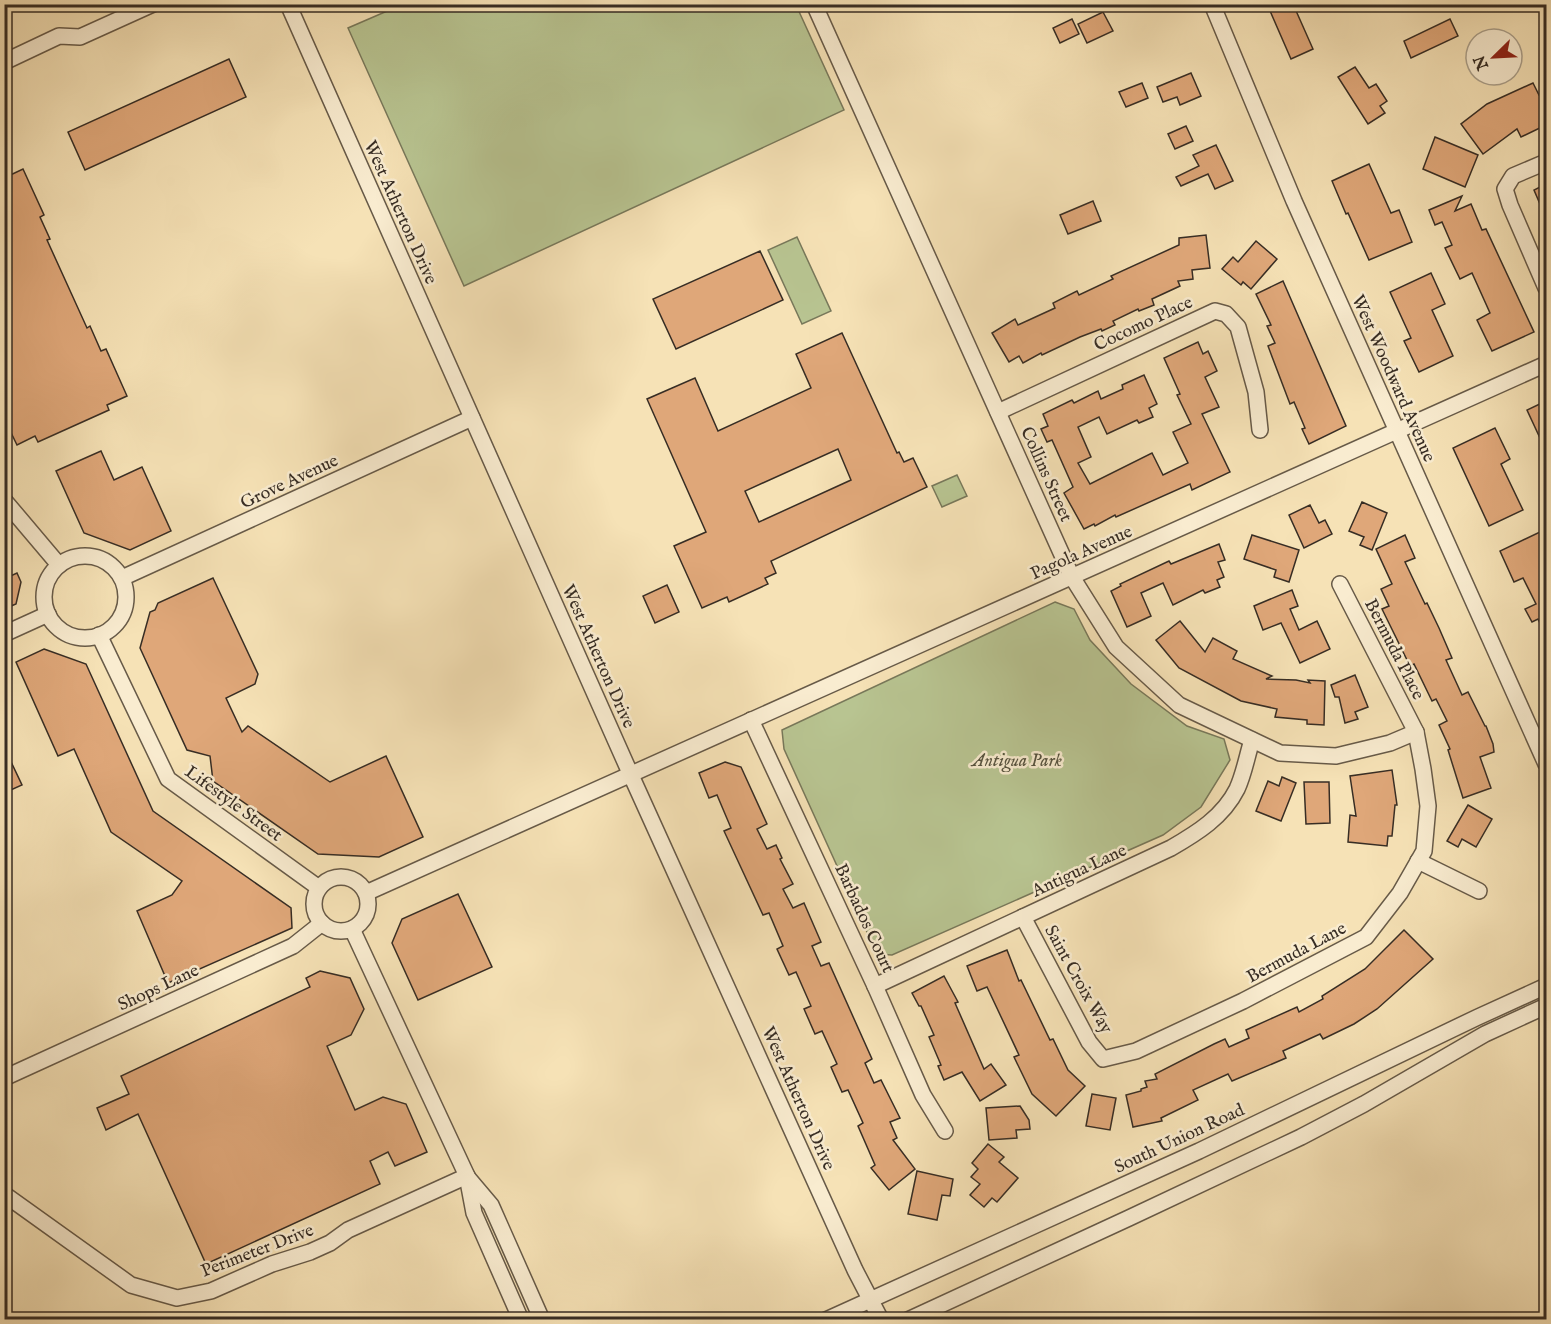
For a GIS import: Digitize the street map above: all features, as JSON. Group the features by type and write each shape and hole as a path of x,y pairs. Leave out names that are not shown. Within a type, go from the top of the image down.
{"street":[{"path":"4,62 59,36 80,37 153,4"},
{"name":"West Atherton Drive","path":"288,4 630,773 869,1300 881,1320"},
{"name":"Collins Street","path":"814,4 1072,577 1116,647 1179,705 1280,753 1336,756 1390,743 1416,732"},
{"name":"West Woodward Avenue","path":"1212,4 1294,201 1546,764"},
{"path":"1546,162 1513,176 1505,189 1546,288"},
{"name":"Cocomo Place","path":"998,412 1215,311 1226,314 1238,327 1256,392 1260,430"},
{"name":"Pagola Avenue","path":"630,773 1546,364"},
{"name":"Grove Avenue","path":"122,578 472,418"},
{"path":"4,500 58,565"},
{"path":"77,556 91,556 102,559 114,567 122,578 126,601 122,615 112,628 99,635 82,638 68,634 56,626 48,614 45,591 49,576 58,565 77,556"},
{"name":"Bermuda Place","path":"1340,584 1416,732"},
{"path":"4,634 48,614"},
{"name":"Lifestyle Street","path":"99,635 168,779 320,888"},
{"name":"Barbados Court","path":"751,720 875,986 923,1095 945,1131"},
{"name":"Bermuda Lane","path":"1103,1059 1147,1046 1244,1001 1366,937 1400,893 1424,851 1428,806 1416,732"},
{"name":"Antigua Lane","path":"875,986 1171,848 1217,818 1236,790 1252,740"},
{"path":"366,893 630,773"},
{"path":"1418,861 1479,891"},
{"path":"345,877 360,884 366,893 368,908 366,916 352,929 338,931 330,929 322,923 315,910 314,901 320,888 329,880 345,877"},
{"name":"Saint Croix Way","path":"1023,918 1089,1042 1103,1059"},
{"name":"Shops Lane","path":"4,1078 293,946 322,923"},
{"path":"352,929 467,1176 474,1213 521,1320"},
{"name":"South Union Road","path":"826,1320 1199,1151 1546,986"},
{"path":"908,1320 1280,1147 1364,1104 1485,1034 1546,1006"},
{"path":"467,1176 491,1205 542,1320"},
{"name":"Perimeter Drive","path":"4,1194 131,1285 177,1298 211,1291 272,1264 310,1252 330,1243 348,1230 467,1176"}],"green space":[{"path":"401,5 796,5 844,110 464,286 348,28"},
{"path":"797,237 831,311 802,324 768,250"},
{"path":"957,475 967,496 942,507 932,486"},
{"name":"Antigua Park","path":"1055,602 1074,609 1090,640 1131,684 1187,726 1224,739 1230,760 1201,807 1163,835 892,955 877,954 784,749 782,730"}],"building":[{"path":"1267,4 1293,4 1313,49 1291,59"},
{"path":"1103,12 1113,31 1087,43 1078,24"},
{"path":"1072,19 1079,34 1060,43 1053,28"},
{"path":"1450,19 1458,36 1411,58 1404,41"},
{"path":"229,59 246,97 85,170 68,132"},
{"path":"1355,67 1369,88 1376,84 1387,101 1380,106 1385,113 1368,124 1338,77"},
{"path":"1191,73 1201,96 1180,105 1177,97 1163,102 1157,87"},
{"path":"1142,83 1148,98 1126,107 1119,92"},
{"path":"1533,83 1539,95 1546,92 1546,125 1521,137 1517,129 1483,154 1461,124 1487,104"},
{"path":"1186,126 1193,141 1175,149 1168,134"},
{"path":"1435,137 1478,155 1465,187 1423,169"},
{"path":"1216,145 1233,181 1215,189 1208,174 1181,186 1176,177 1199,166 1193,155"},
{"path":"1369,164 1391,213 1399,210 1412,242 1369,260 1332,181"},
{"path":"23,169 44,215 40,217 50,239 47,240 87,328 90,326 101,351 106,349 127,396 107,405 109,410 38,442 35,436 17,445 4,418 4,178"},
{"path":"1546,184 1546,218 1534,190"},
{"path":"1462,196 1455,211 1471,204 1482,230 1486,229 1534,332 1492,351 1477,320 1490,313 1472,273 1460,279 1445,248 1452,245 1442,222 1435,225 1429,210"},
{"path":"1093,201 1101,221 1068,234 1060,215"},
{"path":"1206,235 1210,268 1192,270 1193,279 1178,281 1180,286 1152,299 1154,305 1139,311 1138,309 1113,321 1115,325 1102,331 1101,329 1080,337 1023,363 1019,356 1009,362 992,333 1015,319 1018,325 1055,308 1053,303 1077,291 1079,295 1113,279 1111,276 1179,245 1179,238"},
{"path":"1256,241 1277,259 1251,289 1243,282 1241,285 1222,269 1233,257 1238,262"},
{"path":"760,251 783,300 676,349 653,299"},
{"path":"1431,273 1445,304 1432,310 1453,356 1419,372 1404,341 1411,338 1390,292"},
{"path":"1283,281 1346,426 1309,444 1302,429 1305,428 1294,402 1290,404 1268,346 1275,343 1267,326 1271,325 1256,294"},
{"path":"842,333 897,453 899,452 904,462 913,458 927,487 771,561 776,573 765,578 768,584 729,602 727,597 702,608 674,546 706,532 647,399 695,378 718,431 811,388 796,354","holes":["838,449 851,480 759,522 745,491"]},
{"path":"1198,342 1203,354 1208,351 1217,371 1205,377 1219,407 1202,414 1230,472 1192,490 1190,484 1084,529 1064,493 1073,487 1052,440 1047,442 1041,429 1048,426 1043,414 1072,400 1074,403 1098,391 1101,399 1123,389 1122,385 1144,375 1157,404 1149,408 1153,417 1139,423 1137,420 1107,434 1099,417 1078,427 1091,457 1078,463 1090,484 1152,453 1163,475 1188,463 1173,432 1191,424 1177,395 1180,394 1164,358"},
{"path":"1546,401 1546,451 1527,410"},
{"path":"1495,428 1510,459 1501,464 1523,510 1489,526 1453,448"},
{"path":"101,451 114,480 142,467 171,531 130,550 84,533 56,471"},
{"path":"1362,502 1387,513 1372,550 1360,545 1364,537 1349,531"},
{"path":"1310,505 1319,523 1325,520 1332,534 1304,548 1289,515"},
{"path":"1542,531 1546,540 1546,636 1538,619 1532,622 1525,609 1536,604 1523,578 1514,582 1500,551"},
{"path":"1252,535 1299,550 1289,582 1274,577 1276,570 1244,559"},
{"path":"1405,535 1415,558 1405,562 1452,658 1446,660 1462,695 1468,692 1493,744 1494,752 1480,757 1491,788 1463,798 1448,750 1450,749 1439,725 1447,721 1436,699 1432,701 1414,664 1410,666 1382,609 1389,606 1381,589 1392,584 1376,549"},
{"path":"1219,544 1225,560 1218,562 1224,577 1217,580 1220,587 1205,593 1203,590 1173,605 1163,583 1141,593 1151,616 1127,627 1111,591 1121,586 1120,584 1169,561 1171,564"},
{"path":"17,573 21,582 16,604 4,609 4,579"},
{"path":"213,578 258,674 255,684 226,698 242,732 248,726 330,782 386,756 423,837 379,857 318,854 213,781 210,756 187,750 140,648 150,612 155,610 158,603"},
{"path":"667,585 679,612 655,623 643,596"},
{"path":"1292,590 1298,606 1290,609 1299,630 1317,621 1330,649 1300,663 1281,623 1263,630 1254,606"},
{"path":"1180,621 1205,652 1213,638 1237,651 1233,659 1272,676 1266,679 1310,683 1308,680 1325,681 1324,725 1307,724 1307,720 1275,717 1277,709 1241,701 1179,668 1156,640"},
{"path":"44,649 86,664 153,811 291,908 292,928 168,983 137,911 172,895 182,881 111,832 74,749 58,756 16,662"},
{"path":"1355,675 1368,707 1355,712 1358,719 1345,723 1339,697 1335,697 1331,685"},
{"path":"4,747 22,785 4,793"},
{"path":"725,762 741,767 767,824 757,829 767,849 776,845 782,858 780,859 793,884 783,889 793,908 804,903 821,942 812,946 821,966 829,963 872,1059 865,1063 874,1083 881,1080 900,1118 890,1122 897,1138 893,1140 915,1169 889,1190 871,1168 875,1165 858,1126 863,1123 848,1090 842,1092 831,1067 837,1064 822,1031 815,1034 804,1009 811,1006 796,972 789,975 777,949 783,946 769,913 763,915 724,831 731,828 717,795 709,798 699,773"},
{"path":"1392,770 1397,805 1395,805 1392,836 1388,836 1387,846 1348,842 1350,815 1356,816 1350,776"},
{"path":"1282,777 1296,783 1281,821 1256,811 1268,781 1279,786"},
{"path":"1304,782 1329,782 1330,823 1306,824"},
{"path":"1468,805 1492,819 1476,847 1462,839 1458,847 1447,841"},
{"path":"458,894 492,967 418,1000 392,943 402,919"},
{"path":"1404,930 1433,959 1377,1009 1354,1024 1323,1039 1320,1034 1283,1051 1286,1058 1232,1081 1228,1074 1193,1090 1198,1100 1161,1118 1162,1121 1133,1127 1126,1095 1147,1087 1145,1081 1157,1079 1155,1074 1214,1044 1225,1039 1229,1047 1249,1038 1246,1030 1297,1007 1299,1012 1323,999 1322,996 1365,969"},
{"path":"1007,950 1019,981 1021,980 1050,1040 1053,1039 1068,1070 1085,1086 1056,1116 1032,1094 1014,1057 1019,1055 987,987 977,991 967,966"},
{"path":"320,971 350,978 364,1009 351,1035 327,1046 355,1110 383,1097 406,1104 427,1152 395,1166 388,1152 370,1161 380,1184 206,1264 138,1114 106,1130 97,1108 129,1094 121,1076 310,987 306,978"},
{"path":"944,976 958,1002 955,1003 984,1069 991,1064 1006,1085 980,1101 962,1072 944,1080 938,1066 941,1065 929,1037 934,1035 921,1006 912,993"},
{"path":"1092,1094 1116,1098 1110,1130 1086,1126"},
{"path":"1020,1106 1029,1120 1030,1129 1016,1130 1017,1138 989,1140 986,1108"},
{"path":"988,1144 1004,1157 999,1162 1018,1178 997,1202 992,1198 984,1207 970,1195 980,1184 971,1177 978,1169 972,1163"},
{"path":"917,1171 953,1179 950,1196 942,1195 937,1220 908,1214"}]}
